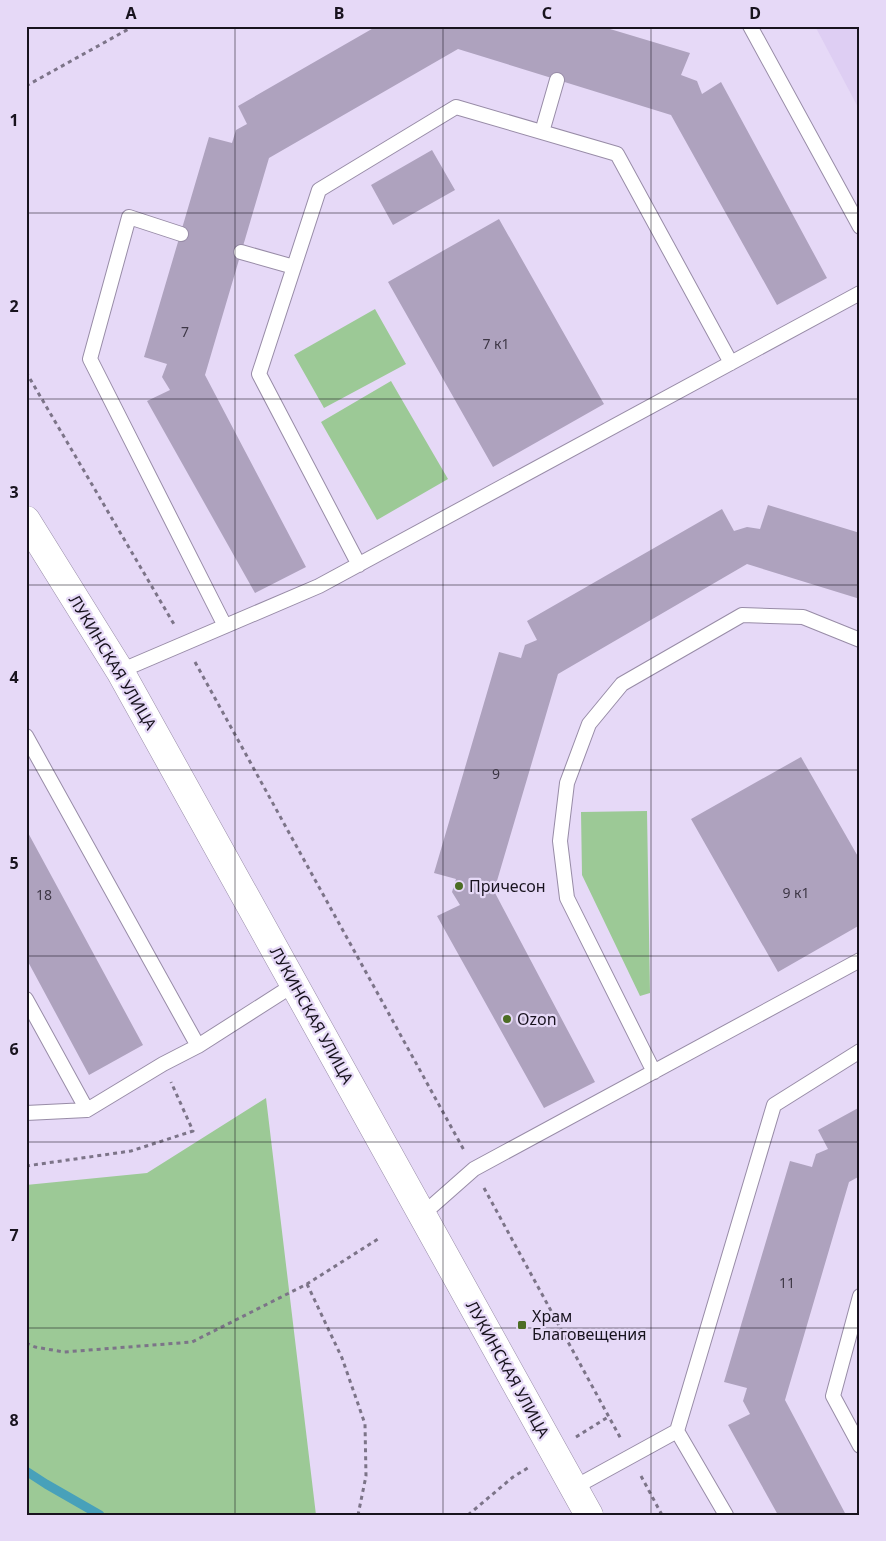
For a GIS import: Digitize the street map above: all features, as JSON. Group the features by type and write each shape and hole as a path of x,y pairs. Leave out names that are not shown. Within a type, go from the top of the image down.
{"street":[{"name":"ЛУКИНСКАЯ УЛИЦА","path":"26,520 120,671 589,1515"}],"lane":[{"path":"750,26 860,227"},
{"path":"542,132 557,80"},
{"path":"359,565 259,374 319,190 456,107 617,154 731,363"},
{"path":"181,234 129,217 90,359 224,626"},
{"path":"241,252 294,267"},
{"path":"120,671 319,586 860,293"},
{"path":"654,1072 567,898 560,841 567,784 590,724 622,684 742,615 803,617 860,640"},
{"path":"26,736 198,1046"},
{"path":"422,1214 474,1169 860,960"},
{"path":"26,1113 88,1110 163,1064 198,1046 295,984"},
{"path":"26,999 88,1110"},
{"path":"575,1487 677,1431 774,1105 860,1051"},
{"path":"860,1296 833,1396 860,1446"},
{"path":"677,1431 726,1515"}],"path":[{"path":"26,86 134,26"},
{"path":"26,372 184,643 662,1515"},
{"path":"26,1166 131,1152 193,1131 163,1064"},
{"path":"26,1342 35,1346 64,1352 192,1342 307,1284 378,1239"},
{"path":"307,1284 342,1358 365,1424 366,1476 358,1515"},
{"path":"468,1515 513,1477"}],"shaded area":[{"path":"815,26 860,26 860,111"}],"green space":[{"path":"375,309 406,364 324,408 294,355"},
{"path":"391,381 448,479 377,520 321,422"},
{"path":"647,811 650,993 640,996 582,875 581,812"},
{"path":"266,1098 316,1515 26,1515 26,1185 147,1173"}],"building":[{"path":"377,26 600,26 690,53 681,75 697,81 702,94 721,82 827,278 777,305 671,115 458,49 269,158 205,375 306,567 255,593 147,401 170,390 162,377 167,364 144,357 209,137 232,143 236,130 247,124 238,106"},
{"path":"432,150 455,190 393,225 371,185"},
{"path":"499,219 604,404 493,467 388,282"},
{"path":"768,505 860,533 860,599 747,564 558,674 494,891 595,1082 544,1108 437,916 460,905 452,892 456,879 434,873 499,652 521,658 525,645 537,640 527,621 722,509 734,531 747,527 760,529"},
{"path":"801,757 860,860 860,925 778,972 691,819"},
{"path":"26,829 143,1045 89,1075 26,958"},
{"path":"860,1107 860,1176 849,1182 785,1400 846,1515 778,1515 728,1425 750,1414 743,1401 747,1388 724,1382 790,1161 812,1167 816,1154 828,1149 818,1130"}],"waterway":[{"path":"26,1471 100,1515"}],"place":[{"name":"Причесон","path":"459,886"},
{"name":"Ozon","path":"507,1019"},
{"name":"Храм Благовещения","path":"522,1325"}]}
